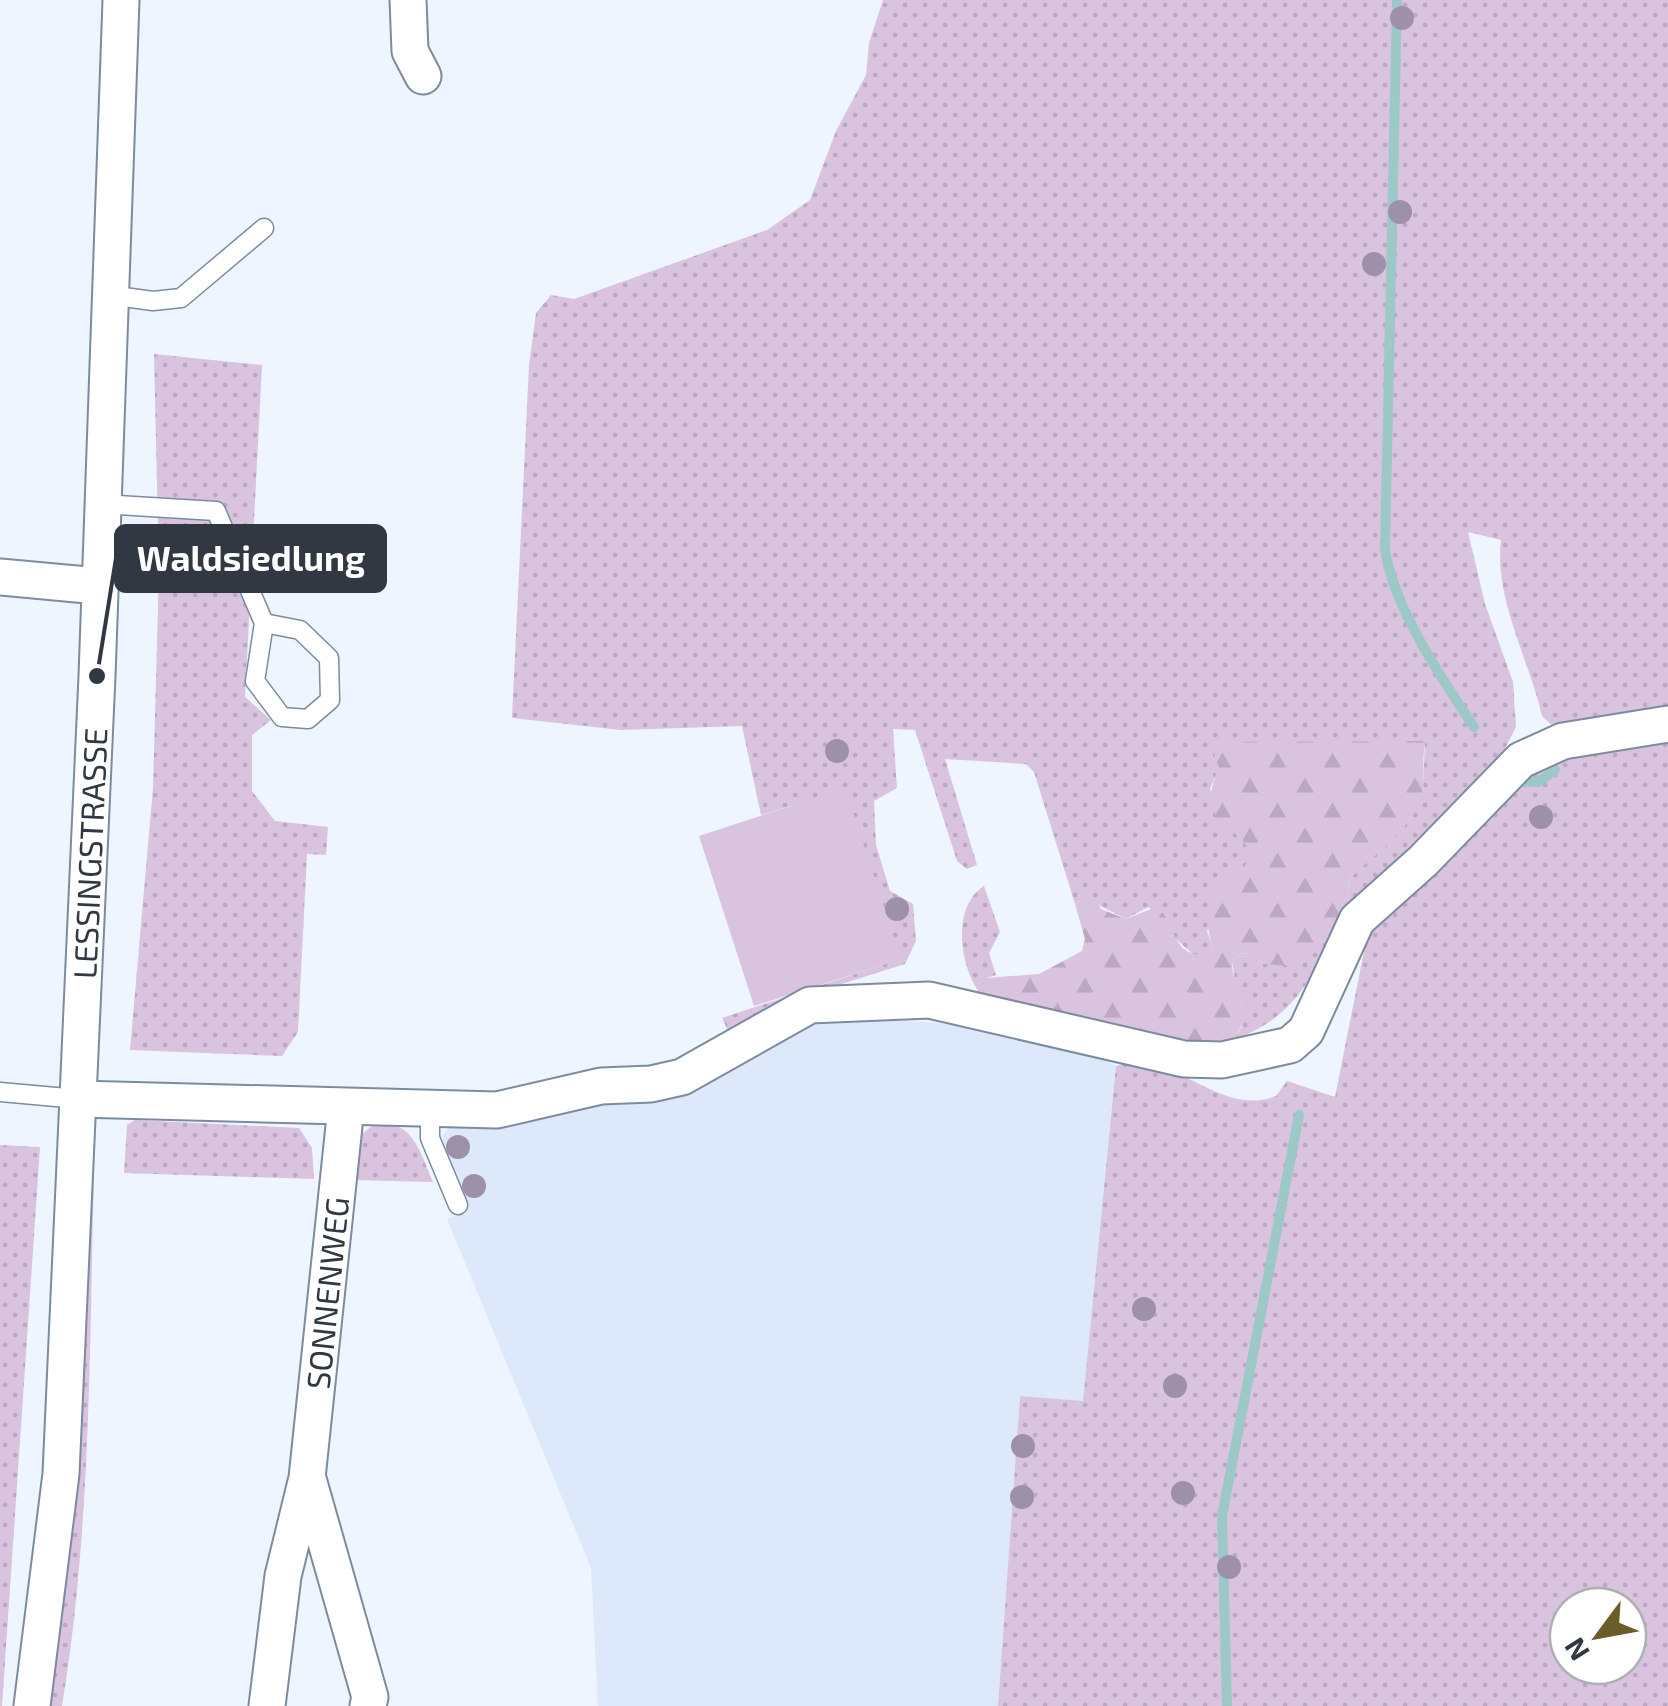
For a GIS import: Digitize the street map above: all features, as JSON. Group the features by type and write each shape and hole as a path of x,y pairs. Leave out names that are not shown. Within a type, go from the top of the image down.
{"street":[{"name":"LESSINGSTRASSE","path":"32,1706 61,1474 121,0"},
{"path":"408,0 410,51 423,76"},
{"path":"0,577 98,586"},
{"path":"78,1099 497,1110 601,1086 651,1084 682,1077 810,1005 929,1000 1184,1059 1222,1060 1269,1054 1290,1045 1306,1031 1357,920 1423,861 1521,760 1563,741 1668,724"},
{"name":"SONNENWEG","path":"268,1706 283,1576 307,1478 346,1107"},
{"name":"SONNENWEG","path":"307,1478 370,1697 368,1706"}],"lane":[{"path":"110,295 153,301 181,298 264,228"},
{"path":"101,504 216,512 264,623 256,681 282,717 308,719 330,700 329,658 300,630 264,623"},
{"path":"0,1092 78,1099"},
{"path":"430,1111 430,1138 458,1205"}],"shaded area":[{"path":"826,1014 974,1026 1012,1039 1089,1054 1116,1066 1083,1402 1020,1396 998,1706 598,1706 591,1568 447,1219 466,1211 442,1136 449,1127"}],"green space":[{"path":"883,0 1668,0 1668,710 1558,731 1542,716 1507,606 1501,540 1468,532 1485,604 1513,682 1516,727 1497,764 1346,914 1349,879 1411,819 1423,790 1425,741 1217,756 1219,768 1210,789 1247,845 1249,860 1207,931 1213,948 1208,956 1195,956 1168,932 1168,921 1148,907 1126,919 1083,897 1075,904 1034,772 1026,764 945,759 977,865 967,869 957,861 915,730 893,729 897,788 874,801 876,845 890,891 913,904 916,941 905,964 797,998 728,1031 722,1018 900,959 845,789 761,815 742,726 621,730 512,718 529,365 536,313 551,295 574,299 767,230 810,200 836,131 866,75 869,43"},
{"path":"154,354 262,365 245,697 271,720 252,735 252,791 275,821 328,827 326,855 307,854 298,1032 282,1056 130,1050 153,788 159,571"},
{"path":"1426,741 1420,802 1404,827 1349,879 1346,914 1333,934 1289,966 1263,964 1250,953 1240,954 1232,962 1236,982 1247,1002 1243,1023 1234,1039 1186,1045 984,998 982,986 987,978 1039,974 1082,951 1085,939 1075,904 1083,897 1094,898 1101,909 1126,919 1156,907 1186,950 1208,955 1213,948 1209,899 1221,880 1244,869 1248,855 1244,843 1221,827 1214,811 1211,798 1219,768 1210,742"},
{"path":"1668,744 1668,1706 998,1706 1020,1396 1083,1401 1116,1066 1137,1062 1157,1065 1235,1098 1276,1096 1287,1081 1335,1097 1369,926 1526,773 1562,757"},
{"path":"845,788 901,959 754,1006 699,836"},
{"path":"984,886 1000,932 989,953 996,975 987,978 984,998 969,972 962,940 966,909"},
{"path":"1333,934 1296,998 1269,1022 1234,1039 1242,1026 1232,962 1240,954 1250,953 1263,964"},
{"path":"135,1120 299,1128 312,1148 314,1179 124,1173 127,1125"},
{"path":"377,1122 389,1123 408,1133 433,1182 351,1180 357,1138"},
{"path":"95,1136 88,1421 79,1564 62,1706 41,1706 88,1139"},
{"path":"0,1145 40,1147 2,1706 0,1706"}],"waterway":[{"path":"1397,0 1385,549 1408,618 1474,727"},
{"path":"1525,782 1538,782 1555,770"},
{"path":"1227,1706 1222,1516 1299,1115"}],"place":[{"name":"Waldsiedlung","path":"97,676"}]}
